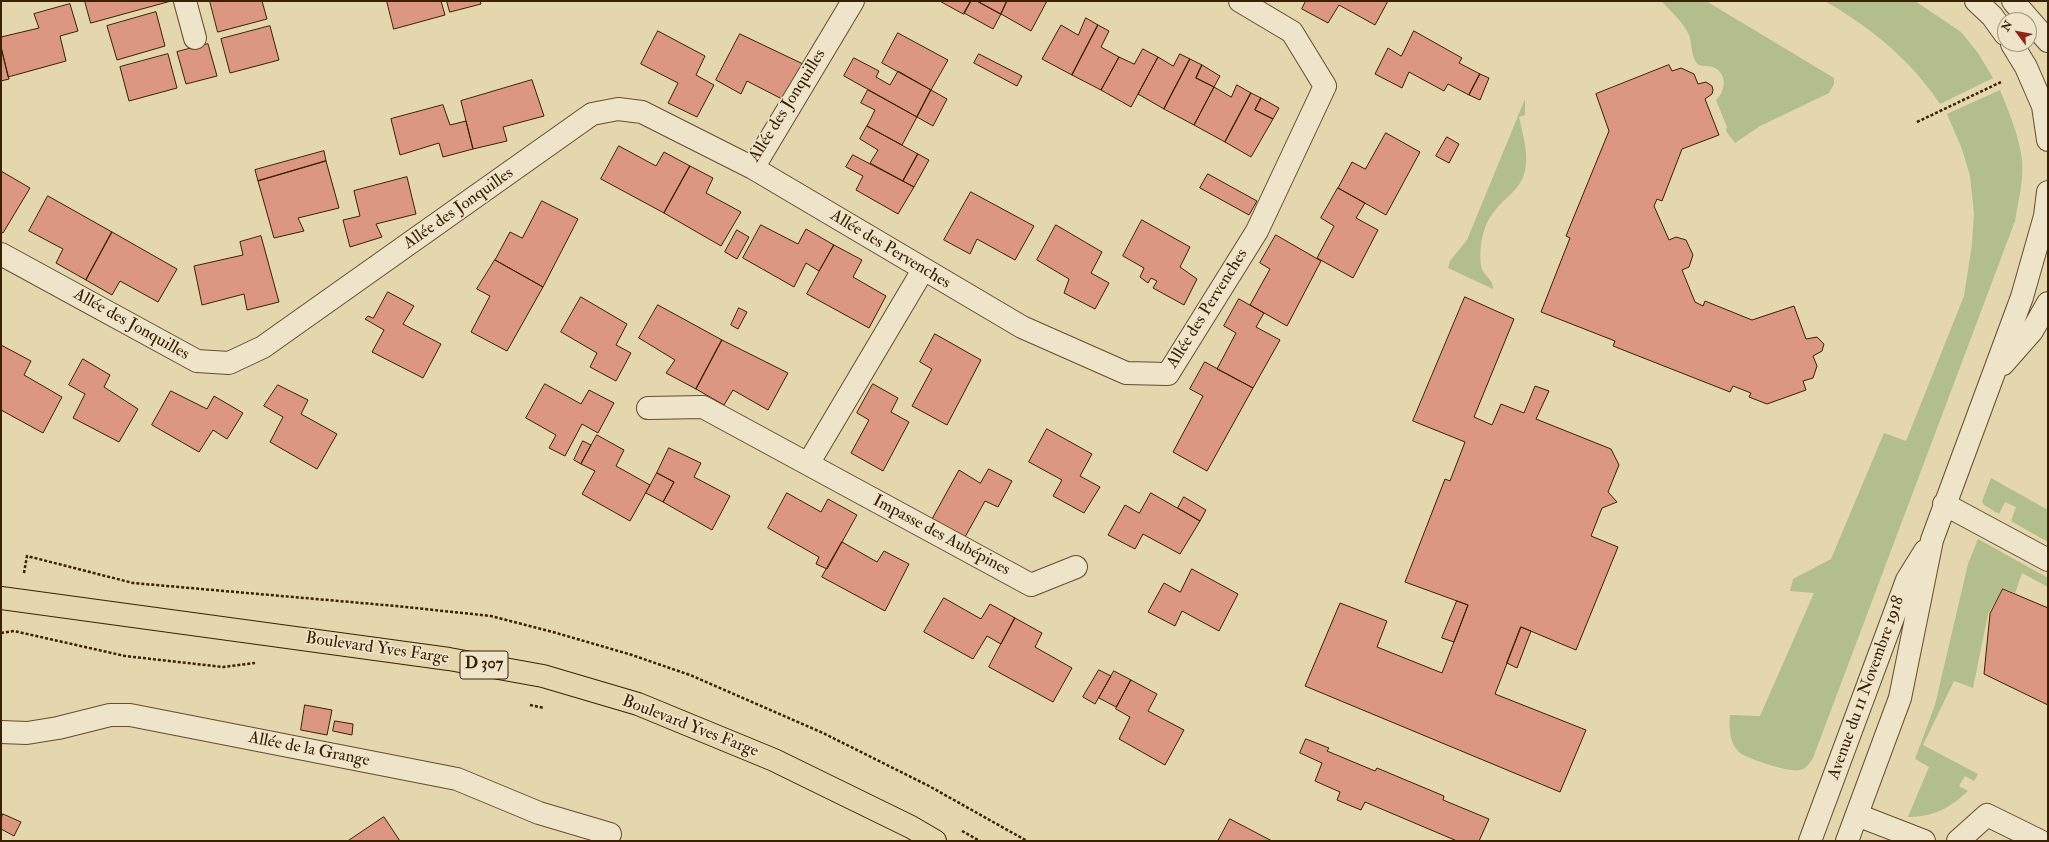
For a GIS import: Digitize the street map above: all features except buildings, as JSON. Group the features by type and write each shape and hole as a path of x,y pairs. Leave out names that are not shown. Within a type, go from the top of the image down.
{"main road":[{"name":"Boulevard Yves Farge","path":"1,598 449,658 543,676 638,704 774,760 935,841"}],"street":[{"path":"185,1 195,38"},
{"name":"Allée des Jonquilles","path":"1,254 197,361 229,363 263,347 592,114 618,109 642,112 753,168 853,1"},
{"name":"Allée des Pervenches","path":"753,168 923,270 1022,327 1126,372 1168,374 1257,230 1324,86 1292,32 1240,1"},
{"path":"1976,1 1997,23"},
{"path":"2012,1 2048,41"},
{"path":"2017,52 2046,106 2048,140"},
{"name":"Avenue du 11 Novembre 1918","path":"1847,841 1900,698 1932,540 2022,296 2045,216 2048,192"},
{"path":"808,464 923,270"},
{"name":"Avenue du 11 Novembre 1918","path":"1994,374 2032,331 2048,303"},
{"name":"Impasse des Aubépines","path":"648,408 703,407 1031,585 1076,568"},
{"path":"1944,504 2048,560"},
{"name":"Avenue du 11 Novembre 1918","path":"1810,841 1907,580 1932,540"},
{"name":"Allée de la Grange","path":"1,732 27,733 58,728 110,714 130,715 457,779 532,811 610,834"},
{"path":"1857,815 1924,841"},
{"path":"1958,841 1987,815 2040,841"}],"path":[{"path":"1917,122 2001,82"},
{"path":"1,633 14,632 125,656 223,667 258,662"},
{"path":"530,705 551,710"}],"green space":[{"path":"1661,1 1706,1 1834,78 1834,84 1829,93 1760,126 1735,143 1726,131 1727,127 1716,100 1722,92 1724,82 1721,73 1713,67 1702,66 1696,62 1693,56 1689,35 1684,26"},
{"path":"1825,1 1915,1 1961,32 1978,53 1993,78 1940,104 1929,88 1903,59 1874,33"},
{"path":"2000,90 2010,115 2021,151 2021,183 2015,221 1813,758 1808,766 1800,770 1787,769 1758,761 1742,754 1735,747 1730,734 1730,715 1760,716 1814,593 1790,591 1793,579 1831,559 1884,433 1906,441 1964,296 1972,244 1974,213 1970,176 1962,149 1947,114"},
{"path":"1525,99 1525,115 1519,117 1524,138 1526,158 1526,167 1523,177 1518,186 1499,205 1489,218 1481,243 1481,267 1491,281 1493,289 1448,268 1450,261 1467,240"},
{"path":"1991,478 2048,510 2048,542 2011,521 2016,507 2005,502 1999,514 1984,505 1982,501"},
{"path":"1978,539 2048,578 2048,587 2022,573 2015,593 2003,588 1988,614 1973,688 1954,681 1923,745 1978,774 1974,781 1965,776 1959,786 1968,791 1948,807 1917,817 1908,817 1929,767 1915,759 1935,705 1968,564"}]}
